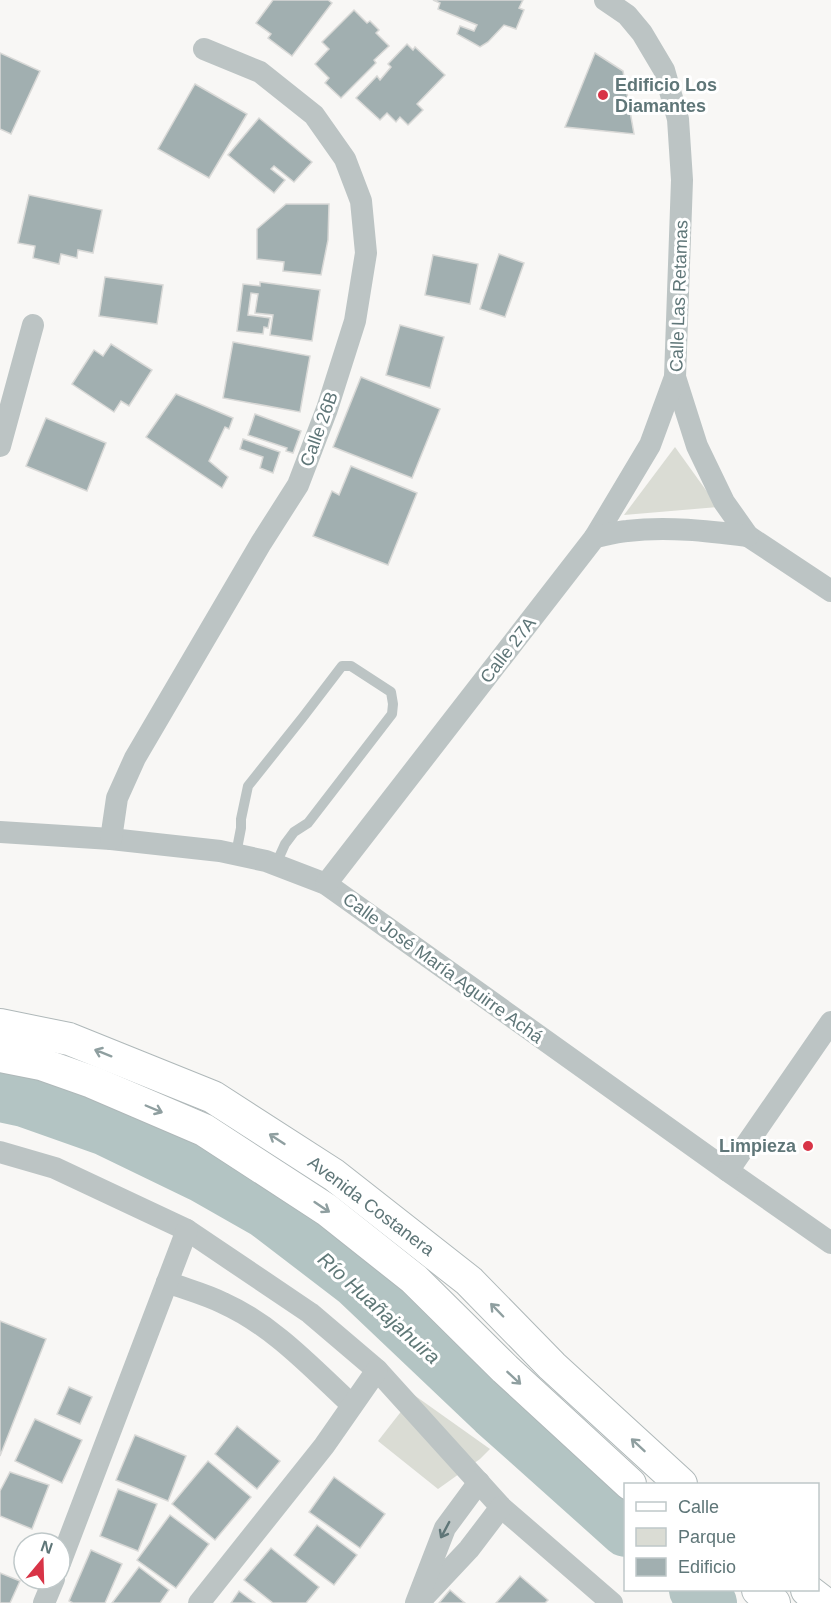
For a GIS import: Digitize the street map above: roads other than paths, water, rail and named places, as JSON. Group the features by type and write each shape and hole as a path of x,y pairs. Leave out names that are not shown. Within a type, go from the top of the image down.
{"main road":[{"name":"Avenida Costanera","path":"0,1024 69,1039 213,1098 334,1175 469,1281 552,1366 679,1483"},
{"name":"Avenida Costanera","path":"0,1056 41,1064 92,1082 204,1130 327,1210 414,1279 505,1369 628,1483"},
{"path":"759,1591 774,1603"},
{"path":"808,1591 824,1603"}],"street":[{"name":"Calle Las Retamas","path":"605,0 627,15 642,33 664,70 678,119 682,180 675,377 697,446 724,502 748,536 831,591"},
{"name":"Calle 26B","path":"111,839 117,798 135,758 261,543 298,485 327,409 355,321 366,253 361,201 345,159 314,115 260,72 204,50"},
{"path":"0,446 33,325"},
{"name":"Calle 27A","path":"326,884 595,537 650,445 675,377"},
{"path":"595,537 627,531 670,529 748,536"},
{"name":"Calle José María Aguirre Achá","path":"0,832 111,839 220,851 276,864 326,884 831,1243"},
{"path":"728,1171 831,1022"},
{"path":"0,1152 55,1167 187,1230 310,1313 377,1370 501,1507 612,1603"},
{"path":"72,1531 187,1230"},
{"path":"167,1282 223,1303 277,1335 352,1405"},
{"path":"199,1603 324,1446 377,1370"},
{"path":"417,1603 445,1528 479,1482"},
{"path":"417,1603 469,1549 501,1507"}],"lane":[{"path":"236,854 248,786 342,666 351,666 391,692 392,714 308,823 294,832 285,844 276,864"}],"waterway":[{"name":"Río Huañajahuira","path":"0,1096 24,1101 106,1130 201,1176 266,1213 355,1281 493,1412 624,1529"},
{"name":"Río Huañajahuira","path":"696,1591 711,1603"}],"place":[{"name":"Edificio Los Diamantes","path":"603,95"},
{"name":"Limpieza","path":"808,1146"}]}
